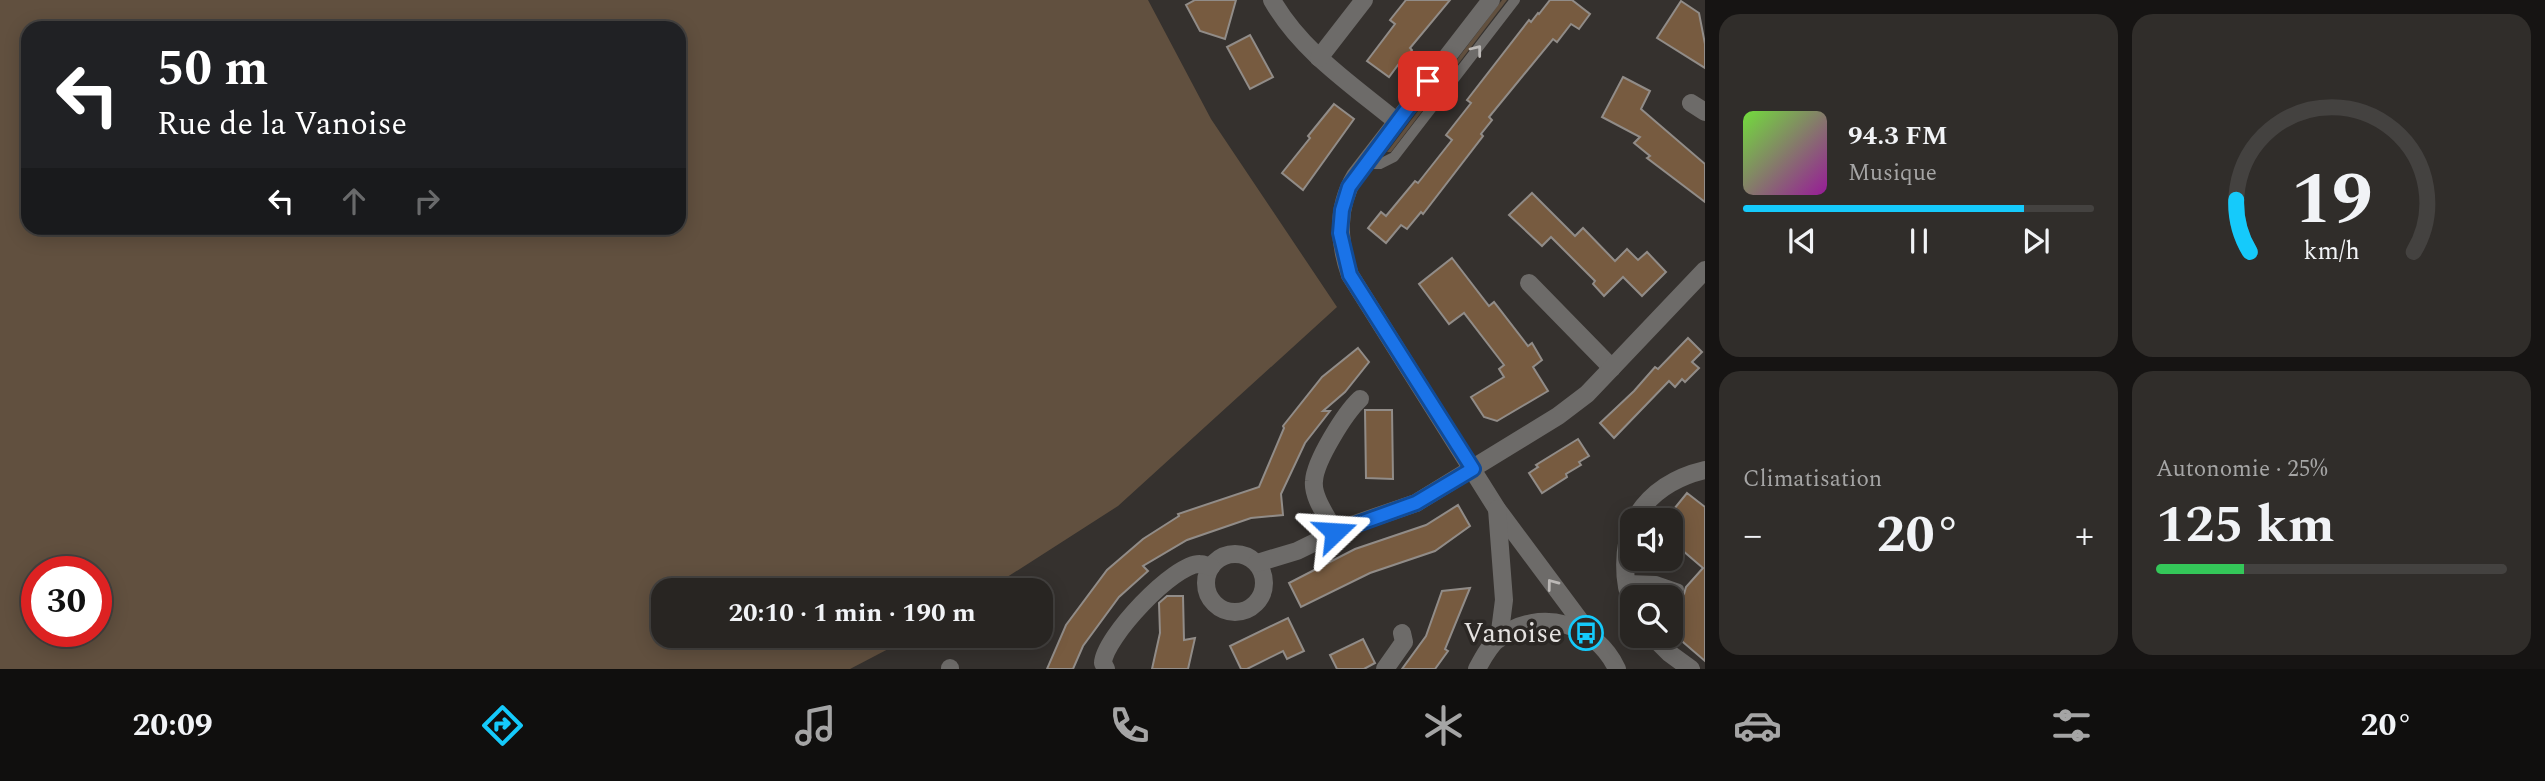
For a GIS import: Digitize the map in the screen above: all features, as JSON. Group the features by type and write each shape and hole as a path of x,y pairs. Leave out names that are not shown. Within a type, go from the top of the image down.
{"street":[{"path":"1272,0 1286,24 1319,58 1396,121"},
{"path":"1319,58 1364,0"},
{"path":"1490,0 1396,121 1349,187 1340,221 1342,249 1350,275 1497,509 1593,638 1611,656 1617,669"},
{"path":"1257,563 1297,551 1335,532 1416,503 1558,416 1587,394 1705,270"},
{"path":"1530,283 1612,368"},
{"path":"1335,532 1315,490 1314,480 1330,442 1349,409 1360,399"},
{"path":"1642,508 1656,492 1672,482 1705,470"},
{"path":"1497,509 1504,600 1499,639"},
{"path":"1233,554 1250,558 1257,563 1264,579 1264,587 1257,603 1242,612 1225,611 1211,600 1206,584 1211,567 1224,556 1233,554"},
{"path":"1106,669 1103,663 1106,650 1152,592 1188,568 1200,564 1211,567"},
{"path":"1627,571 1628,585"},
{"path":"1477,669 1486,653 1499,639 1519,627 1542,622 1565,624 1593,638"},
{"path":"1385,669 1404,642 1402,633"},
{"path":"1664,648 1691,669"}],"lane":[{"path":"1364,164 1380,164 1394,157 1515,0"},
{"path":"1627,580 1656,581 1668,585"}],"shaded area":[{"path":"0,0 1148,0 1211,119 1337,307 1118,506 1006,578 651,578 651,648 890,648 850,669 0,669"},
{"path":"1502,0 1507,0 1391,152 1387,152"}],"building":[{"path":"1195,0 1236,0 1225,39 1200,31 1186,5"},
{"path":"1406,0 1450,0 1410,48 1412,50 1400,67 1398,65 1389,77 1367,61 1395,24 1390,20"},
{"path":"1550,0 1572,0 1590,14 1579,29 1571,24 1557,42 1553,39 1489,117 1492,120 1481,134 1483,136 1423,214 1421,212 1407,229 1401,225 1386,243 1368,228 1381,212 1386,216 1415,181 1418,183 1452,140 1446,135 1471,103 1467,100 1529,20 1531,22"},
{"path":"1681,1 1699,13 1705,44 1705,68 1657,38"},
{"path":"1250,35 1273,77 1250,89 1227,47"},
{"path":"1623,77 1650,91 1641,109 1705,164 1705,202 1647,158 1650,156 1634,143 1640,137 1602,117"},
{"path":"1334,104 1354,119 1303,190 1282,173"},
{"path":"1532,193 1575,236 1583,228 1615,261 1627,249 1638,260 1647,252 1666,272 1642,296 1623,277 1604,296 1593,284 1595,281 1551,237 1542,246 1509,215"},
{"path":"1452,258 1489,306 1494,302 1528,346 1532,343 1542,360 1533,367 1548,391 1497,421 1484,417 1471,397 1504,377 1499,369 1504,365 1464,313 1449,324 1419,284"},
{"path":"1688,338 1702,352 1692,362 1699,368 1685,382 1682,379 1675,387 1669,381 1614,438 1600,423"},
{"path":"1358,348 1369,362 1345,392 1323,411 1330,411 1305,443 1281,494 1283,515 1251,518 1187,540 1143,566 1148,571 1119,597 1083,646 1073,669 1047,669 1066,625 1107,570 1143,539 1179,516 1178,514 1259,487 1283,426 1322,377"},
{"path":"1365,410 1392,410 1393,479 1366,478"},
{"path":"1578,439 1589,456 1579,462 1581,465 1566,474 1567,477 1542,493 1529,473 1538,467 1536,465"},
{"path":"1687,493 1705,507 1705,661 1683,642 1683,594 1703,568 1683,551 1683,508 1675,508"},
{"path":"1458,505 1470,526 1435,551 1370,573 1301,607 1289,583 1355,549 1426,525"},
{"path":"1470,588 1445,649 1448,651 1435,669 1402,669 1426,636 1442,591"},
{"path":"1167,596 1183,596 1184,640 1195,638 1188,669 1152,669 1160,633 1159,603"},
{"path":"1288,618 1304,651 1287,659 1283,651 1247,669 1241,669 1230,646"},
{"path":"1363,639 1375,663 1364,669 1337,669 1330,655"}],"place":[{"name":"Vanoise","path":"1586,633"}],"route":[{"path":"1335,532 1416,503 1473,469 1350,275 1340,233 1342,210 1355,176 1428,81"}]}
